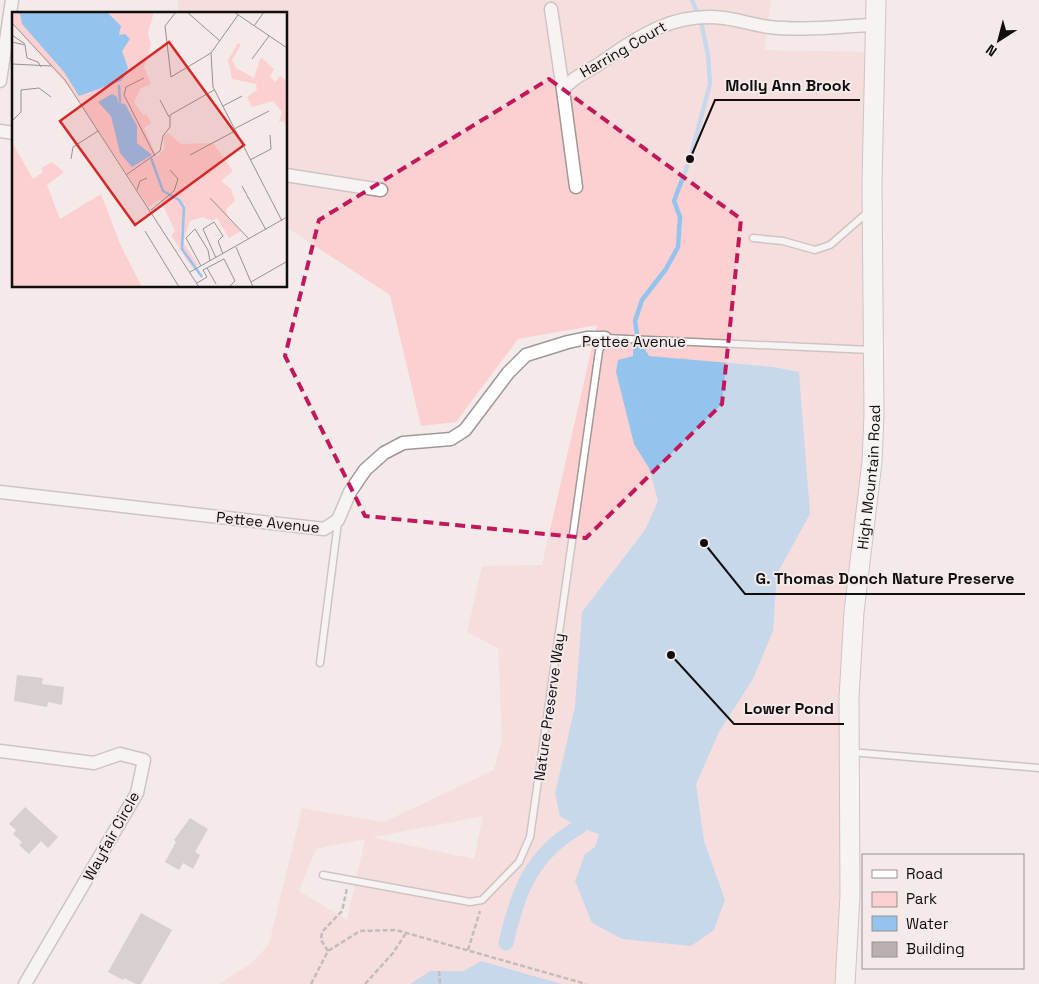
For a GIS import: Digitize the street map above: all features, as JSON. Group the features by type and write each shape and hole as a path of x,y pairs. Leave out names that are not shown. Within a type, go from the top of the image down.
{"main road":[{"name":"High Mountain Road","path":"844,984 850,890 849,698 854,612 872,462 876,0"}],"street":[{"path":"0,81 12,0"},
{"path":"550,10 576,187"},
{"name":"Harring Court","path":"563,90 571,79 594,68 644,34 670,21 724,18 769,27 875,25"},
{"path":"288,175 381,190"},
{"name":"Pettee Avenue","path":"0,492 324,529 338,520 350,492 360,477 384,453 404,442 451,439 465,430 508,373 526,355 568,342 587,338 605,338"},
{"name":"Wayfair Circle","path":"0,751 94,763 120,754 144,760 137,793 25,984"}],"lane":[{"path":"753,238 783,241 815,250 830,244 873,208"},
{"name":"Pettee Avenue","path":"605,338 874,350"},
{"name":"Nature Preserve Way","path":"482,900 519,862 530,837 599,351 605,338"},
{"path":"320,663 338,520"},
{"path":"849,752 1039,768"},
{"path":"323,875 470,902 482,900"}],"path":[{"path":"328,951 321,940 322,932 342,911 348,880"},
{"path":"468,950 482,900"},
{"path":"311,984 328,951 360,931 396,930 586,984"},
{"path":"366,984 393,953 406,933"},
{"path":"439,971 440,984"}],"highlighted area":[{"path":"549,79 741,219 722,404 586,538 365,516 285,356 319,220"}],"green space":[{"path":"178,0 771,0 765,50 874,52 865,516 845,984 219,984 253,962 269,944 302,808 384,822 494,770 502,738 498,648 467,632 482,566 542,565 597,325 518,339 456,422 421,426 390,295 288,228 288,12 178,12","holes":["483,816 474,859 374,838 374,837","365,839 347,920 299,891 316,849"]}],"water":[{"path":"633,348 645,349 649,356 774,367 799,372 810,514 777,574 773,631 753,679 719,732 696,784 704,841 725,900 714,930 691,946 622,939 592,923 575,881 585,854 595,847 599,834 579,827 560,816 555,794 575,706 582,612 645,530 658,501 649,468 634,444 616,372 618,360 633,356"},
{"path":"481,961 562,984 410,984 430,971 464,971"}],"building":[{"path":"17,675 43,678 42,684 64,687 62,705 48,702 47,707 14,701"},
{"path":"25,807 58,837 48,848 41,841 29,854 19,845 22,842 13,834 16,830 9,824"},
{"path":"190,818 208,829 195,852 200,855 193,869 183,863 179,870 165,862 176,842 174,840"},
{"path":"141,913 172,930 141,984 136,984 108,972"}],"waterway":[{"path":"640,353 635,321 642,300 666,269 678,247 680,217 674,201 690,159 710,84 708,55 701,22 692,0"},
{"path":"506,943 516,907 529,876 549,850 579,827"}],"place":[{"name":"Molly Ann Brook","path":"690,159"},
{"name":"G. Thomas Donch Nature Preserve","path":"704,543"},
{"name":"Lower Pond","path":"671,655"}]}
